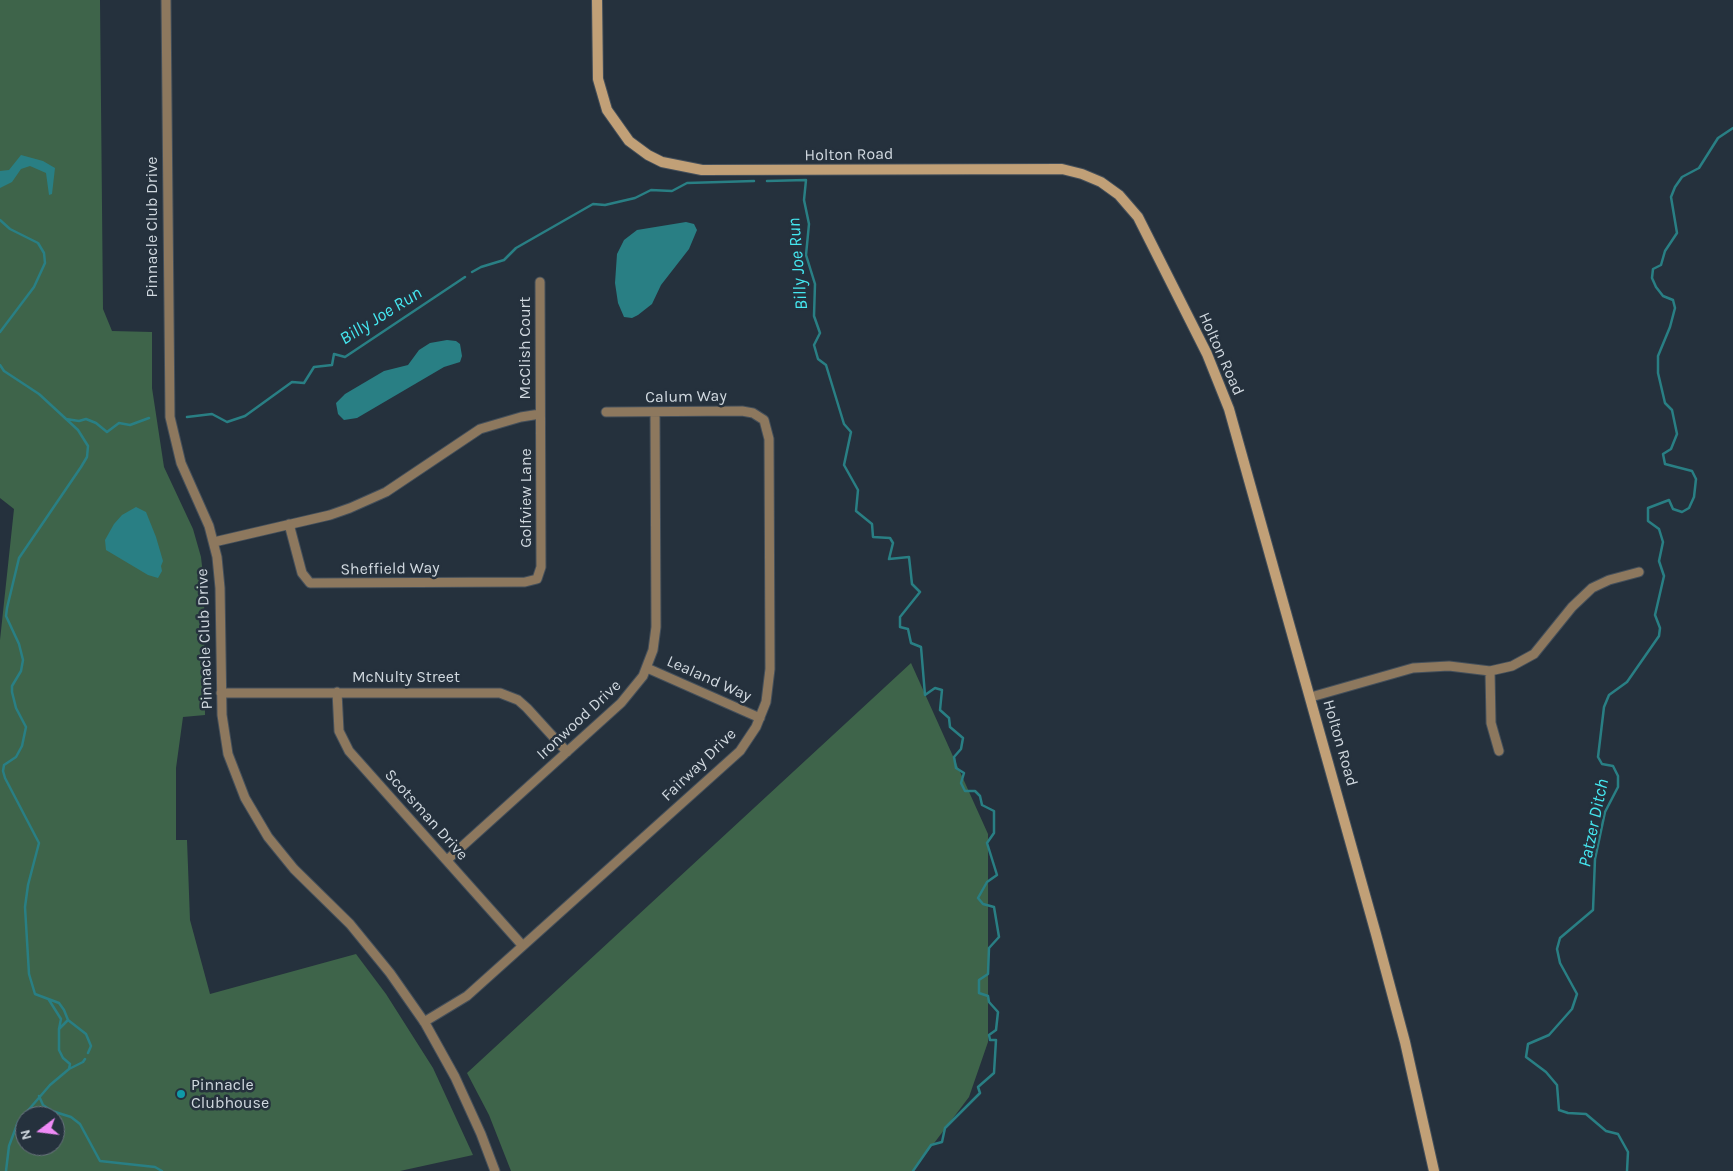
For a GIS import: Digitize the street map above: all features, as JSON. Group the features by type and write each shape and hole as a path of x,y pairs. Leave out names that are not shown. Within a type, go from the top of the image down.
{"street":[{"name":"Pinnacle Club Drive","path":"166,0 170,417 181,463 214,542 220,588 222,715 228,754 239,784 257,820 281,854 350,924 372,950 424,1022 455,1077 481,1134 495,1171"},
{"name":"Holton Road","path":"596,0 598,78 606,110 629,141 648,155 662,162 690,169 714,171 1062,170 1082,174 1102,182 1119,194 1129,205 1147,231 1207,354 1222,392 1311,697 1405,1042 1434,1171"},
{"name":"McClish Court","path":"540,282 540,414"},
{"name":"Calum Way","path":"606,412 742,411 753,413 764,420"},
{"name":"Ironwood Drive","path":"447,860 628,697 646,668 653,650 656,627 654,413"},
{"path":"214,542 330,515 369,500 416,473 480,429 505,421 540,414"},
{"name":"Golfview Lane","path":"535,580 540,574 541,567 540,414"},
{"name":"Fairway Drive","path":"424,1022 467,996 740,751 760,718 768,692 770,669 769,439 764,420"},
{"name":"Sheffield Way","path":"289,524 302,573 310,584 526,582 535,580"},
{"path":"1311,697 1413,668 1449,666 1490,671 1512,666 1534,654 1572,607 1592,588 1609,580 1639,572"},
{"name":"Lealand Way","path":"646,668 760,718"},
{"path":"1490,671 1491,723 1499,751"},
{"name":"McNulty Street","path":"221,693 485,691 505,694 518,700 527,708 567,752"},
{"name":"Scotsman Drive","path":"337,692 338,726 343,742 522,945"}],"shaded area":[{"path":"0,0 100,0 103,309 112,331 152,332 152,388 164,467 193,529 201,557 204,583 205,715 183,717 176,768 176,840 187,840 190,920 210,994 356,954 386,994 433,1068 473,1155 400,1171 0,1171 0,640 14,509 0,498"},
{"path":"21,155 43,161 55,168 52,194 49,195 46,173 30,166 21,169 12,182 0,188 0,171 9,170"},
{"path":"686,222 694,224 697,230 689,249 661,285 652,304 632,318 624,317 618,303 615,283 617,254 624,240 637,230"},
{"path":"447,340 456,341 460,344 462,356 460,362 444,367 357,418 344,420 338,414 336,403 345,394 384,371 408,365 419,350 430,343"},
{"path":"136,507 146,512 156,537 163,561 162,571 158,578 148,575 106,550 105,540 114,524 122,515"},
{"path":"911,663 988,834 988,1042 969,1097 913,1171 511,1171 489,1115 467,1073"}],"waterway":[{"name":"Patzer Ditch","path":"1627,1171 1628,1152 1618,1134 1606,1131 1586,1114 1568,1113 1559,1110 1557,1085 1546,1072 1526,1057 1528,1044 1549,1035 1572,1009 1577,994 1560,963 1557,949 1560,938 1593,910 1595,859 1605,812 1618,787 1618,776 1613,766 1602,764 1598,757 1604,707 1609,695 1627,682 1659,636 1660,628 1655,615 1664,576 1659,561 1663,542 1659,529 1648,521 1648,508 1669,500 1673,509 1682,512 1689,508 1694,497 1696,479 1692,471 1665,464 1663,454 1671,449 1677,434 1672,410 1665,403 1658,373 1658,356 1670,327 1675,308 1673,300 1663,296 1656,287 1652,278 1653,269 1661,265 1665,251 1677,233 1671,197 1675,187 1682,177 1699,168 1718,138 1733,128"},
{"name":"Billy Joe Run","path":"767,181 806,180 804,200 809,224 806,255 815,284 814,316 820,333 814,345 818,359 826,365 844,424 851,432 844,465 858,490 856,511 872,524 873,537 890,538 893,543 889,559 909,557 912,584 920,592 900,617 900,627 908,629 911,643 921,647 925,695 935,688 942,690 940,710 949,718 950,727 963,738 961,749 954,757 956,768 964,773 961,783 965,791 975,791 980,796 982,805 994,811 994,833 987,843 997,875 987,882 978,898 983,904 994,907 999,937 989,948 988,974 979,980 979,993 988,996 989,1002 998,1012 996,1030 989,1035 990,1040 996,1040 994,1073 978,1087 980,1093 945,1128 942,1142 931,1145 913,1171"},
{"name":"Billy Joe Run","path":"472,272 481,267 504,260 516,248 593,204 605,205 635,198 651,190 672,191 687,183 754,181"},
{"path":"0,220 10,229 38,243 44,253 45,263 34,287 0,332"},
{"name":"Billy Joe Run","path":"187,417 212,414 227,422 245,416 292,382 304,383 314,367 332,365 334,354 345,357 465,277"},
{"path":"0,365 4,371 39,394 78,430 88,446 87,457 81,467 19,558 6,616 19,644 23,660 21,671 12,686 12,692 16,708 26,727 22,746 16,757 4,765 3,771 39,843 28,885 25,907 29,974 35,994 59,1003 64,1010 68,1020 59,1029"},
{"name":"Billy Joe Run","path":"66,419 79,421 86,419 96,423 107,432 119,423 130,425 149,418"},
{"path":"6,1171 9,1146 18,1122 50,1085 69,1069 70,1064 63,1058 59,1050 61,1019 49,1000"},
{"path":"68,1020 86,1034 91,1046 88,1053"},
{"path":"69,1069 85,1059"},
{"path":"39,1096 43,1105 52,1111 71,1117 80,1124 100,1161 155,1167 162,1171"}],"place":[{"name":"Pinnacle Clubhouse","path":"181,1094"}]}
